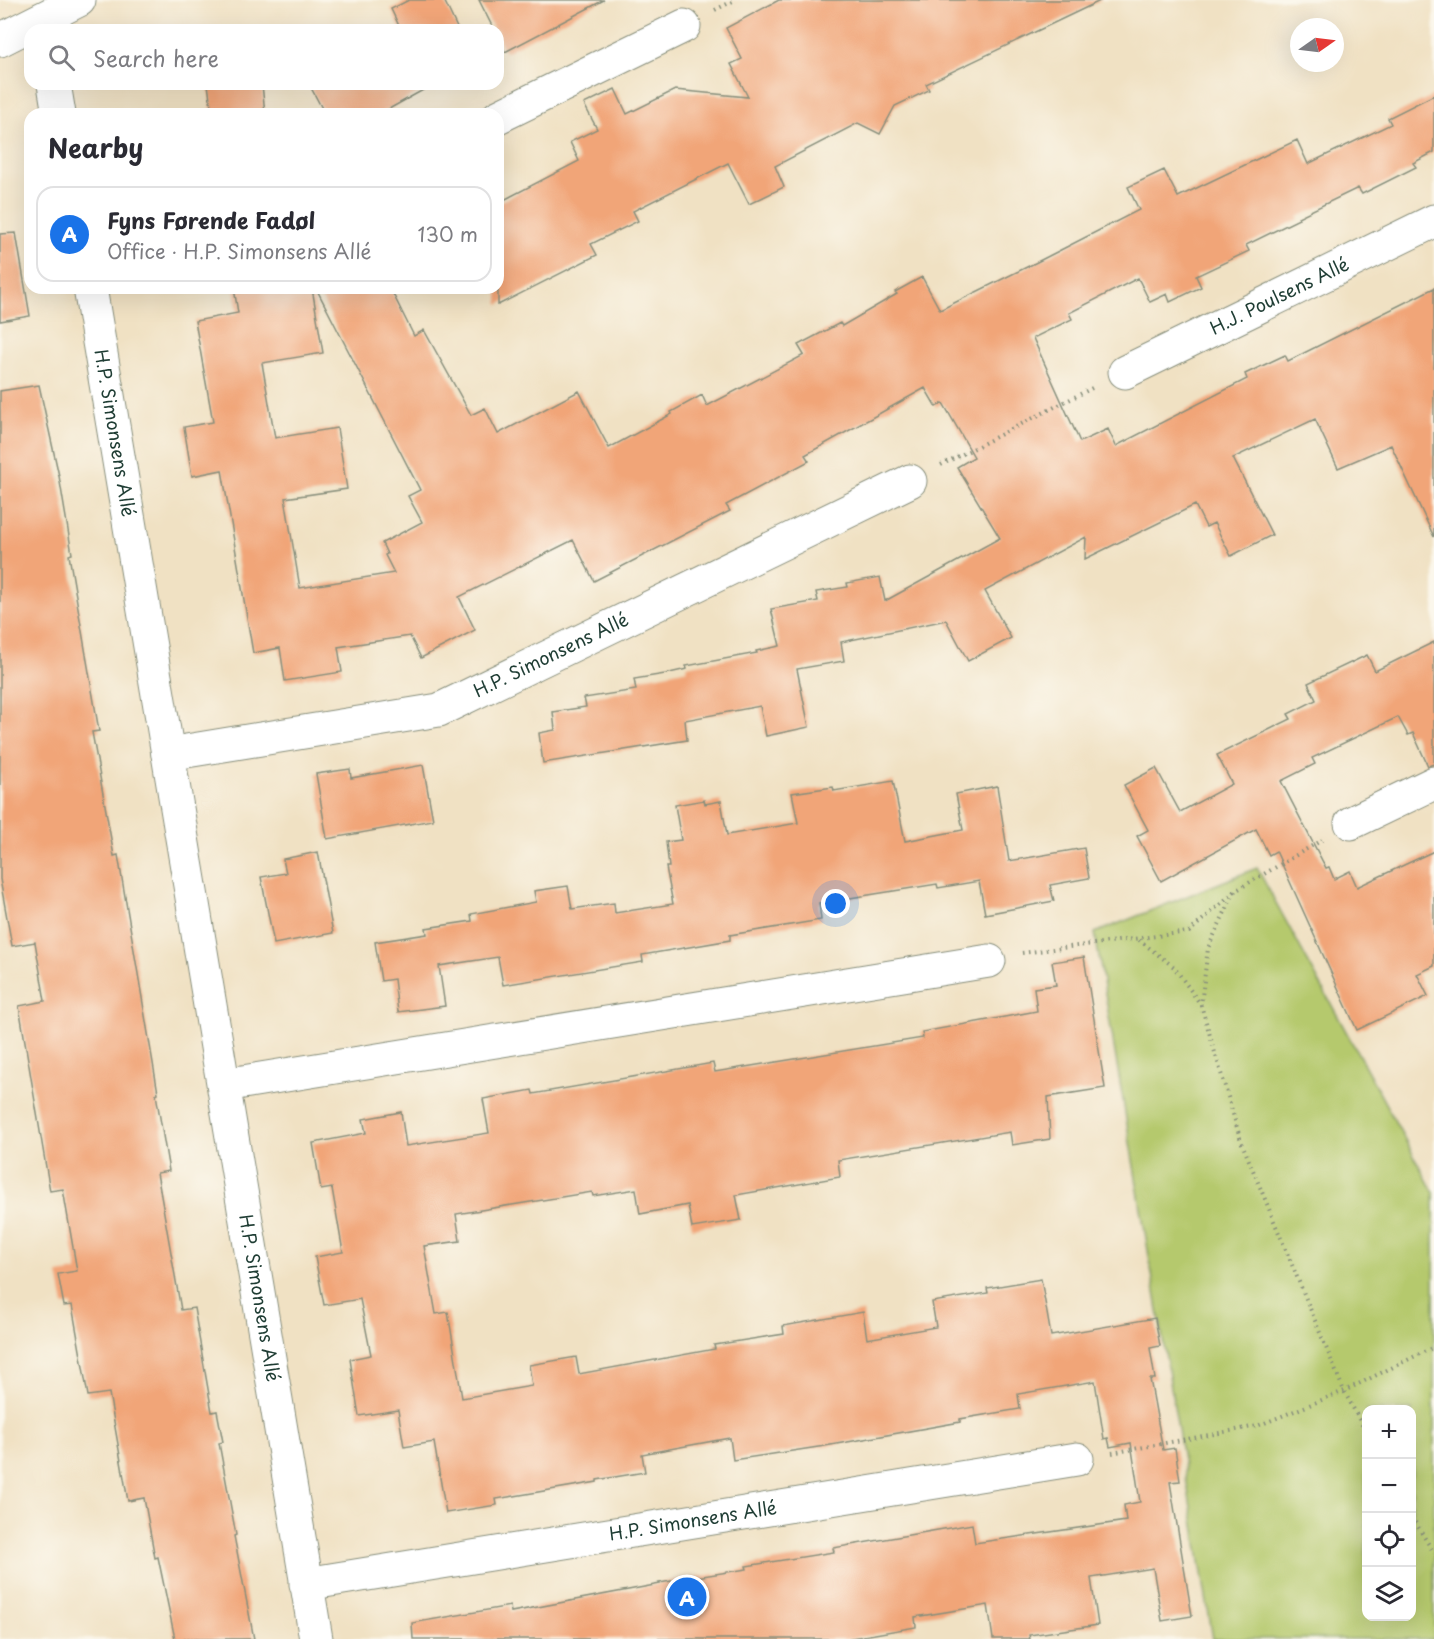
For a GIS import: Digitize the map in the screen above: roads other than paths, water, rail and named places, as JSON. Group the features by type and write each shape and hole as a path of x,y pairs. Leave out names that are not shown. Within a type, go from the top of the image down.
{"street":[{"path":"43,24 79,0"},
{"path":"504,114 684,26"},
{"path":"0,40 24,31"},
{"path":"55,90 58,108"},
{"name":"H.J. Poulsens Allé","path":"1125,372 1434,221"},
{"name":"H.P. Simonsens Allé","path":"91,294 316,1639"},
{"name":"H.P. Simonsens Allé","path":"168,754 439,710 910,481"},
{"path":"1351,823 1434,783"},
{"path":"224,1085 988,961"},
{"name":"H.P. Simonsens Allé","path":"306,1584 1077,1459"}],"place":[{"name":"Fyns Førende Fadøl","path":"687,1597"}]}
